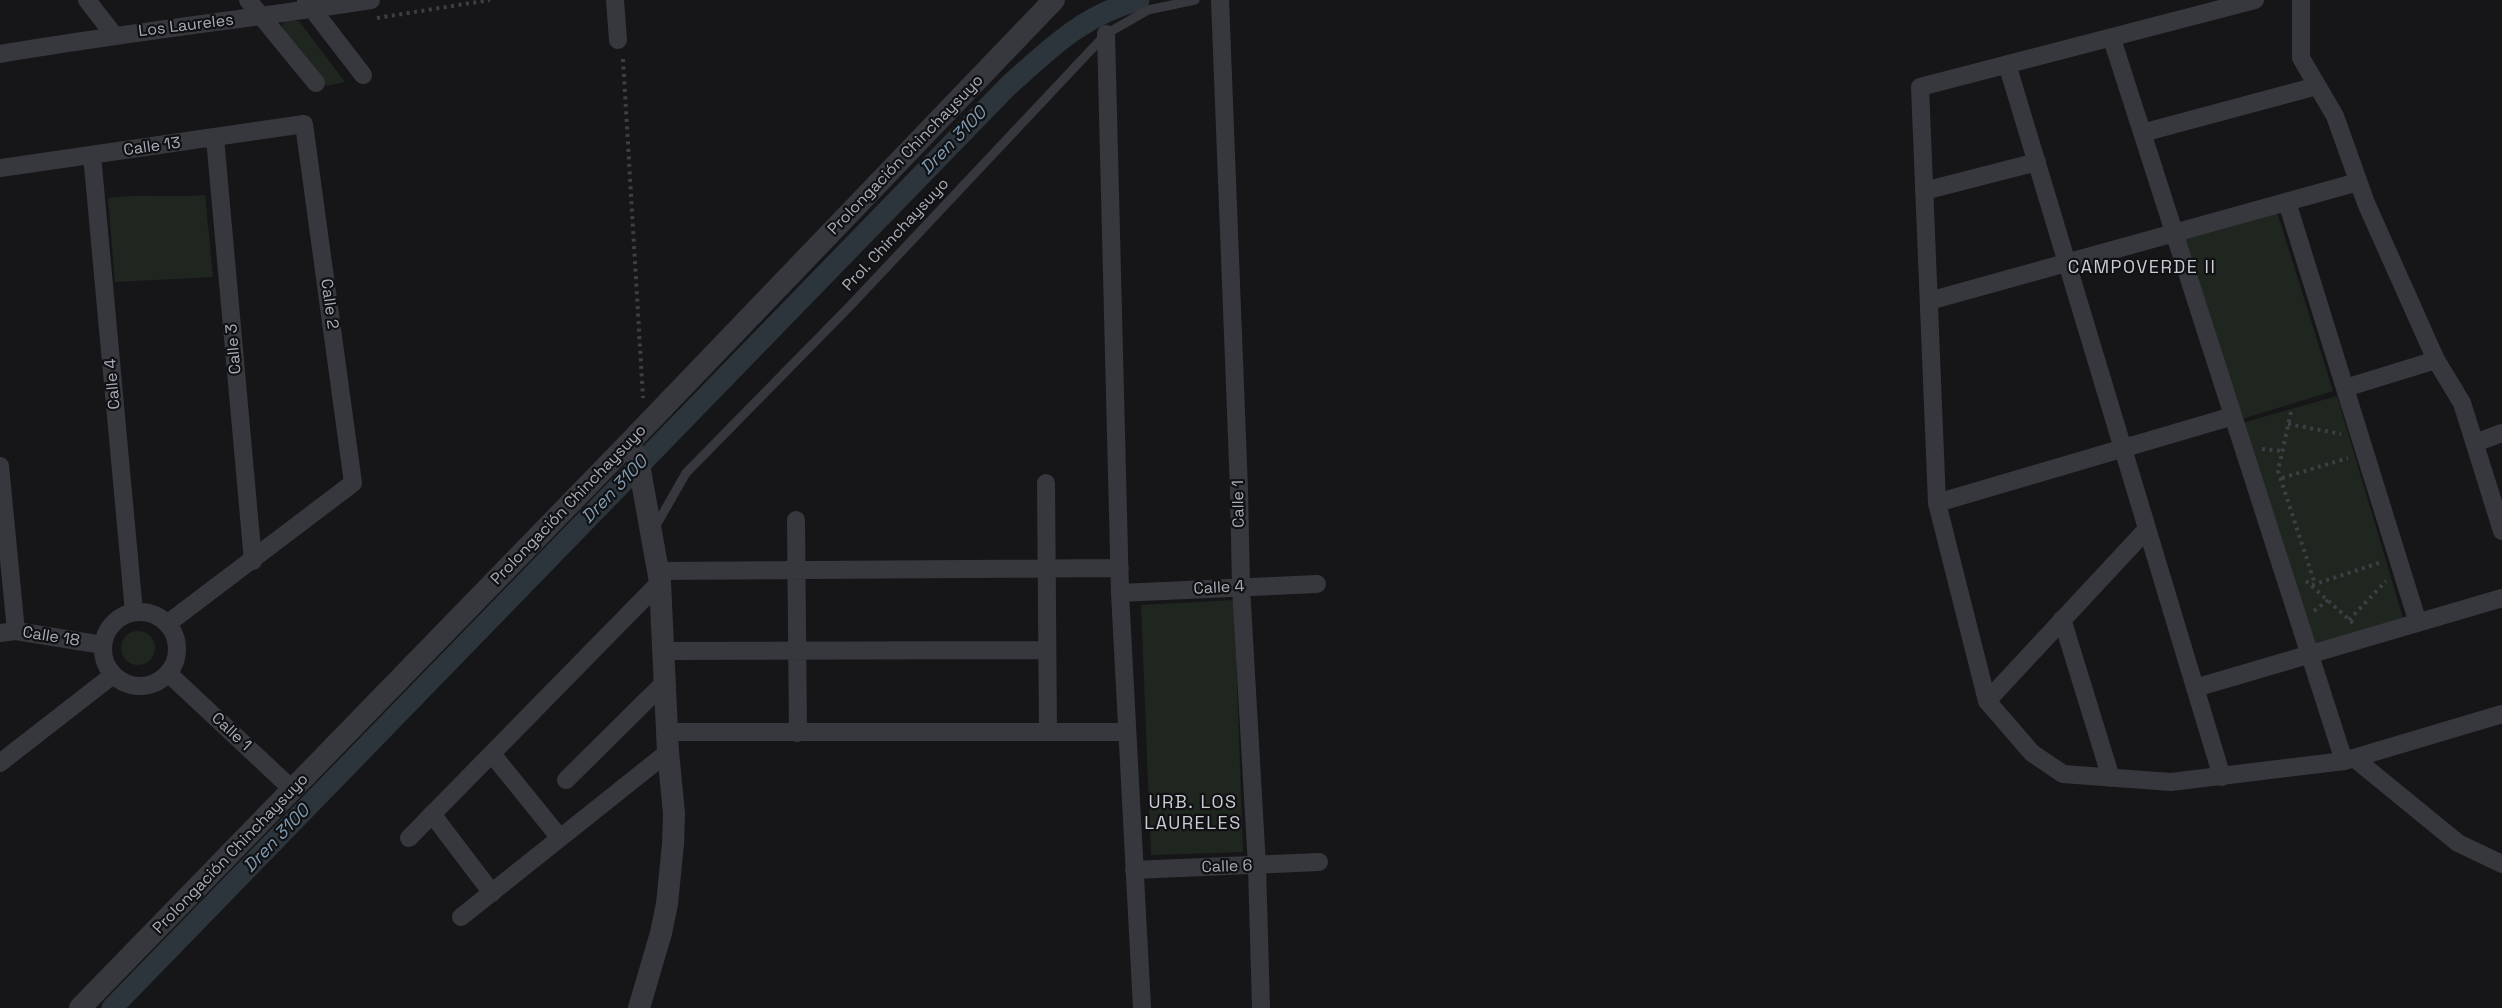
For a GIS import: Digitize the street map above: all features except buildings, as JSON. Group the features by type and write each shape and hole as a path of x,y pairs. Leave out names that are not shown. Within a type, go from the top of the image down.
{"street":[{"path":"87,0 114,35"},
{"path":"248,0 316,83"},
{"name":"Los Laureles","path":"0,54 114,35 261,17 309,4 371,0"},
{"path":"615,0 618,39"},
{"name":"Prolongación Chinchaysuyo","path":"80,1008 293,790 633,451 646,426 1054,0"},
{"name":"Calle 1","path":"1220,0 1241,587 1257,866 1261,1008"},
{"path":"2255,0 2112,39 1920,87 1937,502 1987,701 2032,753 2062,774 2171,782 2349,759 2498,719"},
{"path":"2301,0 2301,58 2335,116 2366,203 2436,360 2462,403 2502,531"},
{"path":"309,4 363,75"},
{"path":"1106,34 1120,593 1142,1008"},
{"path":"2112,39 2310,654 2349,759 2457,843 2502,864"},
{"path":"2007,64 2222,777"},
{"path":"2142,132 2317,86"},
{"name":"Calle 13","path":"0,168 304,124"},
{"name":"Calle 2","path":"253,561 353,483 304,124"},
{"name":"Calle 3","path":"215,138 253,561"},
{"name":"Calle 4","path":"92,155 134,612"},
{"path":"1924,191 2037,162"},
{"path":"1929,302 2358,182"},
{"path":"2287,202 2418,623"},
{"path":"2345,388 2436,360"},
{"path":"1937,502 2233,416"},
{"path":"2475,443 2502,433"},
{"path":"633,451 643,483 659,577 674,813 671,874 661,933 639,1008"},
{"path":"0,466 8,632"},
{"path":"1046,483 1048,732"},
{"path":"796,520 798,733"},
{"path":"1987,701 2147,529"},
{"path":"168,624 253,561"},
{"path":"409,838 492,754 659,577 796,570 1120,568"},
{"name":"Calle 4","path":"1120,593 1317,584"},
{"path":"2195,688 2502,598"},
{"path":"134,612 152,614 168,624 173,631 177,648 173,665 168,673 156,682 141,686 126,683 113,675 103,656 102,645 113,623 134,612"},
{"path":"2062,619 2111,778"},
{"name":"Calle 18","path":"8,632 102,645"},
{"path":"663,651 1047,650"},
{"name":"Calle 1","path":"168,673 293,790"},
{"path":"0,763 113,675"},
{"path":"566,780 665,682"},
{"path":"461,917 560,838 668,742 798,733 1127,732"},
{"path":"492,754 560,838"},
{"path":"432,814 492,892"},
{"name":"Calle 6","path":"1134,870 1319,862"}],"lane":[{"name":"Prol. Chinchaysuyo","path":"652,534 686,473 850,306 1106,34 1148,10 1196,0"}],"path":[{"path":"373,19 490,0"},
{"path":"623,59 646,426"},
{"path":"2291,412 2278,471 2313,585"},
{"path":"2288,424 2346,435"},
{"path":"2253,448 2283,451"},
{"path":"2282,478 2352,457"},
{"path":"2313,585 2385,561"},
{"path":"2349,620 2390,578"},
{"path":"2304,579 2358,628"},
{"path":"2307,618 2328,600"}],"shaded area":[{"path":"289,20 299,21 345,82 326,86 282,32 282,24"},
{"path":"205,195 213,277 115,282 108,198"},
{"path":"2277,212 2333,391 2242,419 2183,238"},
{"path":"2337,396 2403,618 2312,644 2242,423"},
{"path":"1234,600 1243,852 1151,855 1141,605"},
{"path":"138,631 150,636 155,648 150,660 138,665 126,660 121,648 126,636"}],"waterway":[{"name":"Dren 3100","path":"112,1008 1009,85 1054,46 1084,24 1119,6 1139,0"}],"district":[{"name":"CAMPOVERDE II","path":"2142,268"},
{"name":"URB. LOS LAURELES","path":"1193,813"}]}
